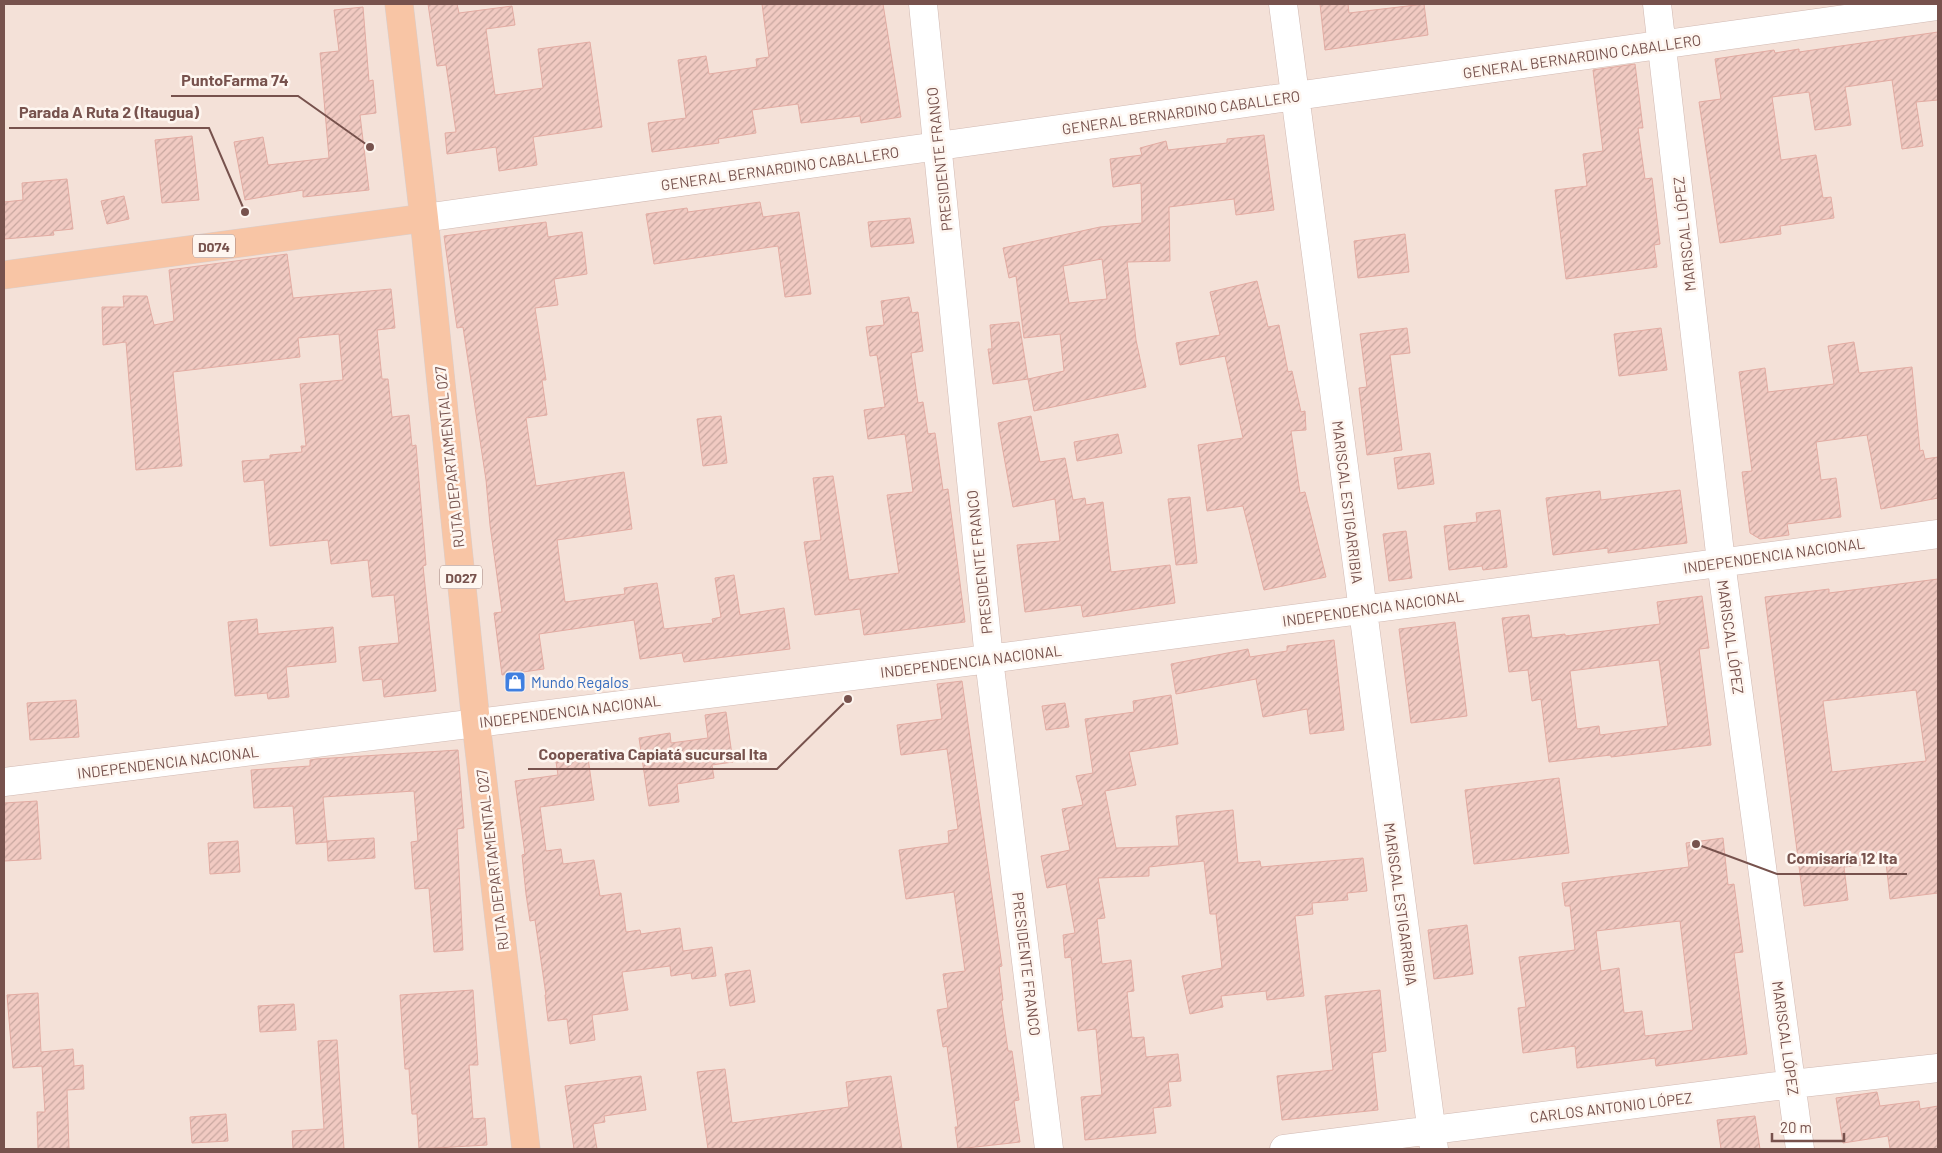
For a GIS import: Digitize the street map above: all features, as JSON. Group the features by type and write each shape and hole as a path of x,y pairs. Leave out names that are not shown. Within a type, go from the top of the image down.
{"main road":[{"name":"RUTA DEPARTAMENTAL 027","path":"399,4 424,218 476,723 526,1149"},
{"name":"D074","path":"4,275 424,218"}],"street":[{"name":"PRESIDENTE FRANCO","path":"923,4 989,659 1049,1149"},
{"name":"MARISCAL ESTIGARRIBIA","path":"1283,4 1433,1140"},
{"name":"MARISCAL LÓPEZ","path":"1657,4 1721,562 1800,1149"},
{"name":"GENERAL BERNARDINO CABALLERO","path":"424,218 1938,6"},
{"name":"INDEPENDENCIA NACIONAL","path":"4,782 989,659 1938,534"},
{"name":"CARLOS ANTONIO LÓPEZ","path":"1284,1149 1433,1140 1792,1084 1938,1068"}],"shaded area":[{"path":"4,4 1938,4 1938,1149 4,1149"}],"building":[{"path":"428,4 457,4 459,13 512,6 515,25 486,29 495,95 543,88 538,49 590,42 602,127 533,137 537,165 499,171 496,147 447,154 445,133 456,132 446,65 437,66"},
{"path":"762,4 883,4 901,117 861,123 860,116 801,123 798,104 752,110 756,133 718,139 719,143 652,152 648,123 686,118 678,60 706,56 709,74 757,67 756,59 769,57"},
{"path":"1320,4 1348,4 1349,13 1424,4 1428,35 1325,50"},
{"path":"363,7 369,81 373,80 376,113 360,115 369,190 303,197 303,190 245,200 234,142 263,137 268,165 329,158 320,53 339,51 334,10"},
{"path":"1938,32 1938,100 1916,102 1923,146 1902,149 1892,80 1845,87 1851,125 1815,130 1809,92 1772,97 1781,160 1816,155 1823,198 1831,197 1834,218 1780,226 1781,234 1720,243 1699,102 1721,99 1715,59 1774,50 1775,53 1799,49 1799,52"},
{"path":"1635,64 1643,128 1638,128 1645,179 1652,178 1660,244 1654,245 1657,267 1566,279 1555,190 1587,186 1583,154 1603,151 1593,70"},
{"path":"1264,135 1274,210 1236,215 1234,199 1169,207 1170,261 1127,262 1136,340 1146,387 1034,411 1028,379 1064,371 1060,334 1024,338 1016,276 1009,278 1003,248 1100,227 1142,223 1141,183 1113,187 1110,159 1142,155 1140,148 1166,141 1168,150 1227,143 1227,139","holes":["1102,259 1107,299 1069,303 1063,266"]},
{"path":"192,136 199,200 162,203 155,140"},
{"path":"67,179 73,229 53,231 54,235 4,239 4,202 23,200 22,183"},
{"path":"124,196 129,219 107,224 101,201"},
{"path":"760,202 763,217 799,212 811,294 785,297 778,246 654,264 646,214 687,208 688,212"},
{"path":"910,218 914,243 871,247 868,222"},
{"path":"546,222 548,237 582,232 587,274 554,279 558,305 535,308 546,380 542,380 547,415 526,418 536,486 624,472 632,529 557,540 565,602 625,594 624,588 657,583 664,629 713,623 712,619 721,617 715,578 734,575 740,615 784,608 790,649 684,662 682,653 640,659 634,620 539,634 544,669 502,675 494,613 502,612 486,480 463,327 457,328 444,236"},
{"path":"1405,234 1409,272 1358,278 1354,241"},
{"path":"287,254 293,298 391,289 395,328 377,330 382,379 388,379 392,417 409,415 412,446 416,445 426,565 423,566 436,691 384,697 382,679 363,681 359,647 399,643 394,595 372,597 368,560 331,564 328,540 270,546 264,480 244,482 242,461 270,459 270,455 302,452 301,446 306,446 300,384 343,380 339,334 298,338 300,357 173,372 182,466 136,470 126,342 103,345 102,307 124,307 123,296 147,296 154,325 174,321 169,270"},
{"path":"1257,281 1268,327 1279,325 1288,372 1292,371 1301,412 1305,411 1306,430 1291,431 1300,493 1305,492 1326,577 1264,590 1243,506 1207,511 1198,445 1243,438 1225,356 1180,365 1176,343 1220,335 1210,292"},
{"path":"909,297 912,313 918,312 923,351 911,353 918,403 923,402 928,434 935,433 943,490 948,489 965,622 864,635 860,609 815,615 804,542 821,540 813,478 833,476 849,580 899,573 887,495 913,492 905,434 868,439 864,410 885,407 877,355 870,356 866,327 884,325 881,301"},
{"path":"1019,322 1028,379 993,384 988,349 992,349 990,325"},
{"path":"1407,328 1410,353 1390,355 1402,450 1367,455 1359,388 1367,387 1360,334"},
{"path":"1661,328 1667,370 1619,376 1614,334"},
{"path":"1854,342 1859,373 1912,367 1920,451 1923,450 1925,459 1938,457 1938,498 1881,509 1867,435 1816,442 1821,480 1836,478 1841,517 1787,524 1789,535 1760,539 1750,533 1742,472 1752,471 1739,372 1765,368 1768,392 1834,384 1828,346"},
{"path":"721,416 727,463 703,466 697,419"},
{"path":"1031,416 1040,462 1065,458 1073,500 1085,498 1086,505 1103,502 1111,572 1170,565 1175,603 1083,617 1081,605 1025,612 1017,545 1060,541 1055,499 1013,507 998,423"},
{"path":"1118,434 1122,453 1077,461 1074,442"},
{"path":"1430,453 1434,484 1398,489 1394,458"},
{"path":"1680,490 1687,543 1608,553 1608,548 1553,555 1546,498 1600,491 1601,500"},
{"path":"1190,497 1197,563 1176,565 1168,499"},
{"path":"1500,510 1507,567 1483,570 1482,566 1449,570 1444,526 1477,522 1476,513"},
{"path":"1406,531 1412,578 1389,581 1383,534"},
{"path":"1938,579 1938,893 1890,899 1886,862 1844,867 1848,900 1804,906 1765,597 1829,589 1829,593","holes":["1916,690 1926,761 1832,772 1823,701"]},
{"path":"1702,596 1709,648 1699,649 1711,745 1549,762 1541,699 1532,701 1528,670 1509,672 1502,618 1529,615 1532,638 1565,634 1565,636 1660,624 1657,602","holes":["1659,660 1668,726 1600,735 1599,726 1577,729 1570,671"]},
{"path":"257,619 258,634 333,627 336,662 286,667 289,697 268,699 267,693 235,696 228,622"},
{"path":"1455,622 1467,716 1411,723 1399,629"},
{"path":"1334,640 1344,730 1310,734 1307,709 1263,717 1256,679 1176,694 1171,664 1248,649 1250,657 1287,651 1287,646"},
{"path":"962,681 1002,966 999,967 1003,1000 1001,1001 1008,1051 1012,1051 1019,1100 1014,1101 1020,1142 958,1149 955,1127 958,1127 947,1046 943,1047 937,1010 948,1008 943,974 965,971 954,892 906,899 899,850 949,843 948,831 958,829 947,749 901,755 897,725 942,719 937,684"},
{"path":"1171,695 1178,744 1129,752 1136,785 1105,791 1116,848 1179,846 1176,816 1233,810 1238,863 1260,861 1261,867 1363,858 1367,891 1347,893 1348,900 1312,903 1313,914 1295,916 1304,996 1267,1000 1266,991 1221,996 1223,1007 1190,1014 1182,976 1222,968 1216,914 1210,914 1204,861 1149,867 1149,876 1098,878 1105,918 1097,919 1102,964 1131,960 1134,991 1127,992 1132,1038 1144,1037 1146,1057 1178,1054 1181,1081 1168,1082 1171,1106 1153,1108 1156,1133 1085,1140 1081,1097 1102,1095 1096,1029 1078,1031 1071,957 1065,958 1063,935 1075,933 1066,884 1047,888 1041,856 1070,850 1062,809 1083,805 1076,776 1093,773 1085,719 1134,712 1133,701"},
{"path":"76,700 79,737 30,740 27,703"},
{"path":"1065,703 1069,727 1046,730 1042,706"},
{"path":"726,712 733,762 712,765 714,778 677,784 679,802 649,806 639,738 670,733 671,743 708,738 705,715"},
{"path":"458,750 464,828 457,829 463,950 434,952 429,888 415,889 411,842 418,841 414,791 323,797 327,842 296,844 293,806 254,808 251,770 310,766 310,760 316,759"},
{"path":"588,758 594,800 540,807 546,851 561,849 563,864 594,860 600,896 621,893 626,932 640,930 641,934 680,928 683,951 712,947 716,976 692,979 691,973 671,976 670,966 622,972 628,1010 592,1015 595,1040 570,1044 567,1019 548,1021 535,920 530,921 526,894 522,855 525,854 515,781 558,775 556,762"},
{"path":"1559,778 1569,853 1474,864 1465,790"},
{"path":"37,801 41,859 4,861 4,803"},
{"path":"374,838 375,858 328,861 327,841"},
{"path":"1723,838 1728,885 1734,884 1743,952 1734,953 1747,1054 1656,1066 1655,1058 1577,1068 1575,1046 1523,1053 1518,1008 1526,1007 1519,957 1575,950 1570,906 1565,906 1562,883 1689,867 1686,843","holes":["1680,921 1693,1030 1645,1036 1642,1011 1624,1013 1619,968 1601,971 1596,931"]},
{"path":"238,841 240,872 210,874 208,843"},
{"path":"1467,925 1473,974 1434,979 1428,930"},
{"path":"750,970 755,1002 730,1006 725,974"},
{"path":"473,990 478,1065 469,1065 473,1119 485,1118 487,1145 419,1149 417,1114 412,1114 409,1069 405,1069 400,995"},
{"path":"1380,990 1386,1051 1372,1053 1378,1110 1282,1120 1277,1076 1333,1070 1325,996"},
{"path":"38,993 41,1052 73,1049 74,1066 83,1065 84,1089 67,1090 69,1149 38,1149 37,1112 45,1112 42,1066 13,1068 7,995"},
{"path":"294,1004 296,1030 260,1032 258,1006"},
{"path":"337,1040 344,1149 293,1149 292,1131 324,1129 318,1041"},
{"path":"725,1069 732,1123 849,1107 846,1082 891,1076 902,1149 708,1149 697,1072"},
{"path":"641,1076 646,1110 604,1116 605,1122 593,1124 597,1149 574,1149 565,1086"},
{"path":"1877,1092 1880,1106 1919,1101 1920,1109 1938,1106 1938,1149 1890,1149 1888,1136 1843,1143 1836,1098"},
{"path":"226,1114 228,1141 192,1143 190,1117"},
{"path":"1755,1116 1760,1149 1721,1149 1717,1120"}],"place":[{"name":"PuntoFarma 74","path":"370,147"},
{"name":"Parada A Ruta 2 (Itaugua)","path":"245,212"},
{"name":"Mundo Regalos","path":"515,682"},
{"name":"Cooperativa Capiatá sucursal Ita","path":"848,699"},
{"name":"Comisaría 12 Ita","path":"1696,844"}]}
